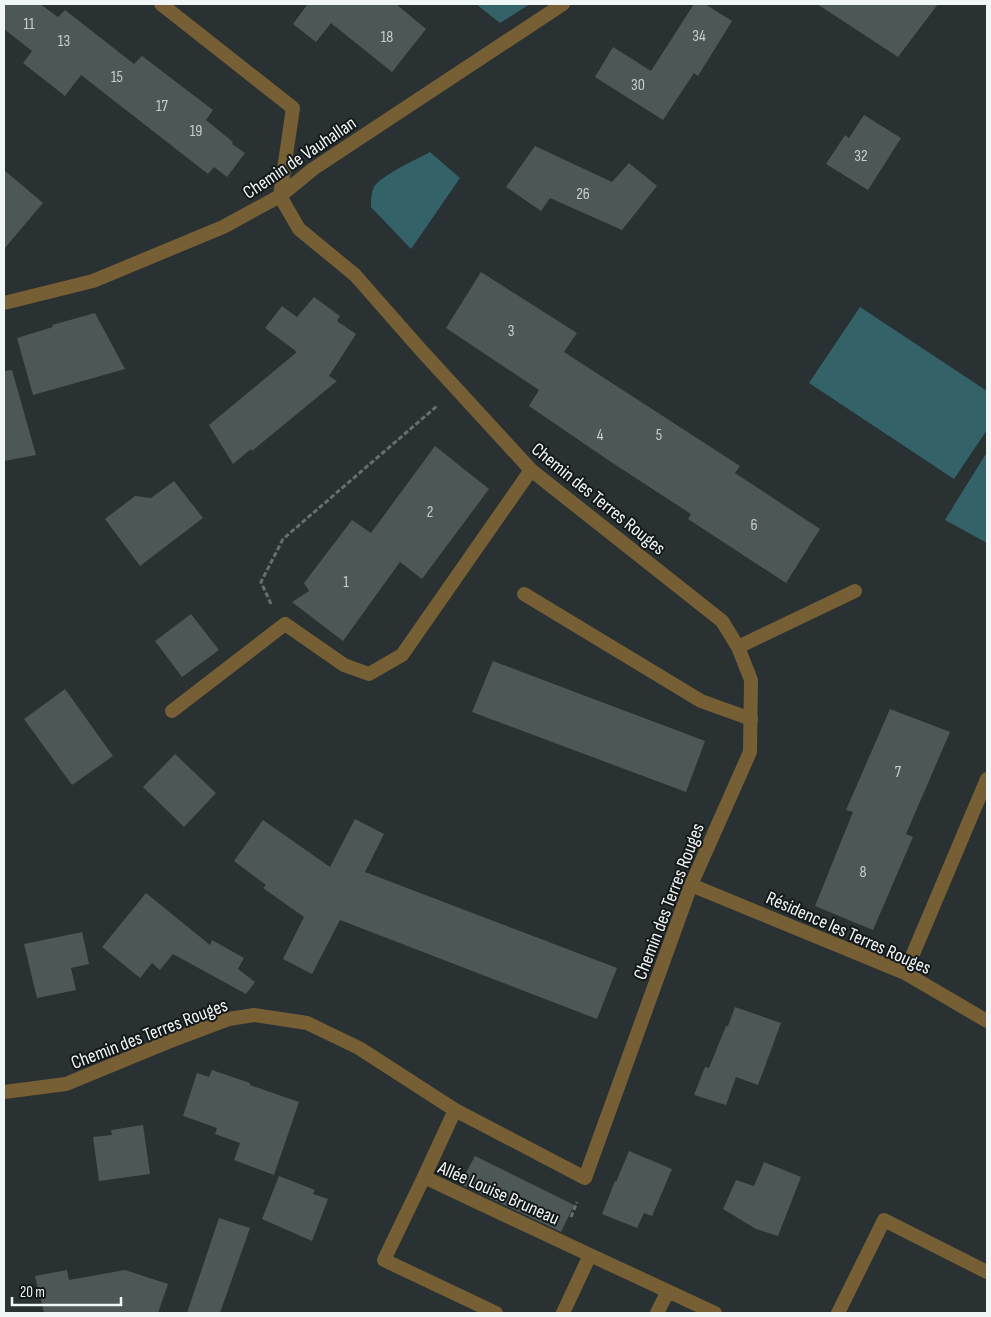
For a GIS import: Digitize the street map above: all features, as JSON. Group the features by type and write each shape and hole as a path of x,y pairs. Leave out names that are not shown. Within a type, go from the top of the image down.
{"street":[{"path":"161,4 293,108 280,196"},
{"name":"Chemin de Vauhallan","path":"4,303 93,281 222,227 280,196 313,169 563,4"},
{"name":"Chemin des Terres Rouges","path":"4,1092 66,1084 229,1019 254,1015 307,1023 359,1048 455,1110 585,1178 691,885 750,752 750,680 738,647 722,621 531,470 355,275 298,229 280,196"},
{"path":"172,711 285,624 344,665 369,674 402,655 531,470"},
{"path":"738,647 855,591"},
{"path":"524,594 701,700 751,719"},
{"path":"905,973 987,779"},
{"name":"Résidence les Terres Rouges","path":"691,885 905,973 987,1022"},
{"path":"424,1177 455,1110"},
{"name":"Allée Louise Bruneau","path":"496,1313 384,1260 424,1177 715,1313"},
{"path":"838,1313 884,1220 987,1272"},
{"path":"563,1313 590,1255"},
{"path":"657,1313 668,1291"}],"path":[{"path":"281,627 261,582 283,539 457,389"},
{"path":"563,1242 585,1178"}],"shaded area":[{"path":"476,4 530,4 500,23"},
{"path":"430,152 460,178 411,249 371,207 372,194 374,187 383,178"},
{"path":"860,307 987,391 987,430 954,479 809,383"},
{"path":"987,452 987,543 945,520"}],"building":[{"path":"4,4 40,4 58,17 65,10 134,64 142,56 213,110 206,120 233,142 232,144 245,153 227,177 214,167 208,174 81,75 65,96 23,63 32,51 4,29"},
{"path":"306,4 396,4 426,29 392,72 331,23 316,42 293,24"},
{"path":"694,4 705,4 732,21 698,76 694,73 663,120 595,77 613,47 651,71"},
{"path":"817,4 938,4 898,57"},
{"path":"864,115 901,138 868,190 826,164 845,135 849,138"},
{"path":"535,146 612,182 629,163 657,186 622,230 550,198 541,211 506,187"},
{"path":"4,170 43,203 4,249"},
{"path":"481,272 577,333 564,352 740,466 735,473 820,529 786,583 688,519 691,514 529,406 539,390 446,328"},
{"path":"314,297 340,316 337,321 356,334 329,376 337,381 252,451 251,449 233,464 209,425 297,352 265,328 282,306 297,317"},
{"path":"95,313 125,369 33,395 17,338 53,327 52,325"},
{"path":"12,370 36,455 4,461 4,371"},
{"path":"435,446 489,489 422,579 400,562 343,641 292,602 309,591 304,583 352,520 371,533"},
{"path":"174,481 203,518 140,566 105,519 135,496 151,498"},
{"path":"191,614 219,650 182,677 155,641"},
{"path":"493,661 705,741 686,792 472,712"},
{"path":"65,689 113,756 72,785 24,719"},
{"path":"890,709 950,732 906,834 913,837 873,930 815,906 853,812 846,810"},
{"path":"175,754 216,793 184,827 143,787"},
{"path":"355,819 384,834 365,872 617,968 597,1019 340,920 312,974 283,959 304,917 263,888 266,885 234,861 263,820 330,867"},
{"path":"146,893 210,945 212,940 244,958 238,969 255,982 246,994 173,954 160,970 152,963 140,978 102,947"},
{"path":"82,932 89,964 71,968 76,990 37,998 24,944"},
{"path":"735,1007 781,1023 758,1085 736,1077 726,1105 694,1095 705,1067 709,1068"},
{"path":"212,1070 299,1102 274,1175 234,1160 240,1143 215,1134 217,1128 183,1116 197,1073 209,1077"},
{"path":"143,1125 150,1174 99,1181 93,1137 112,1135 111,1130"},
{"path":"629,1151 672,1169 652,1216 644,1213 637,1228 602,1214"},
{"path":"475,1156 574,1205 561,1232 460,1184"},
{"path":"764,1162 801,1177 778,1236 756,1229 723,1209 736,1180 754,1186"},
{"path":"279,1176 315,1190 313,1194 328,1199 312,1241 262,1219"},
{"path":"219,1218 250,1228 220,1313 187,1313"},
{"path":"67,1270 69,1280 125,1270 168,1284 158,1313 44,1313 35,1276"}]}
